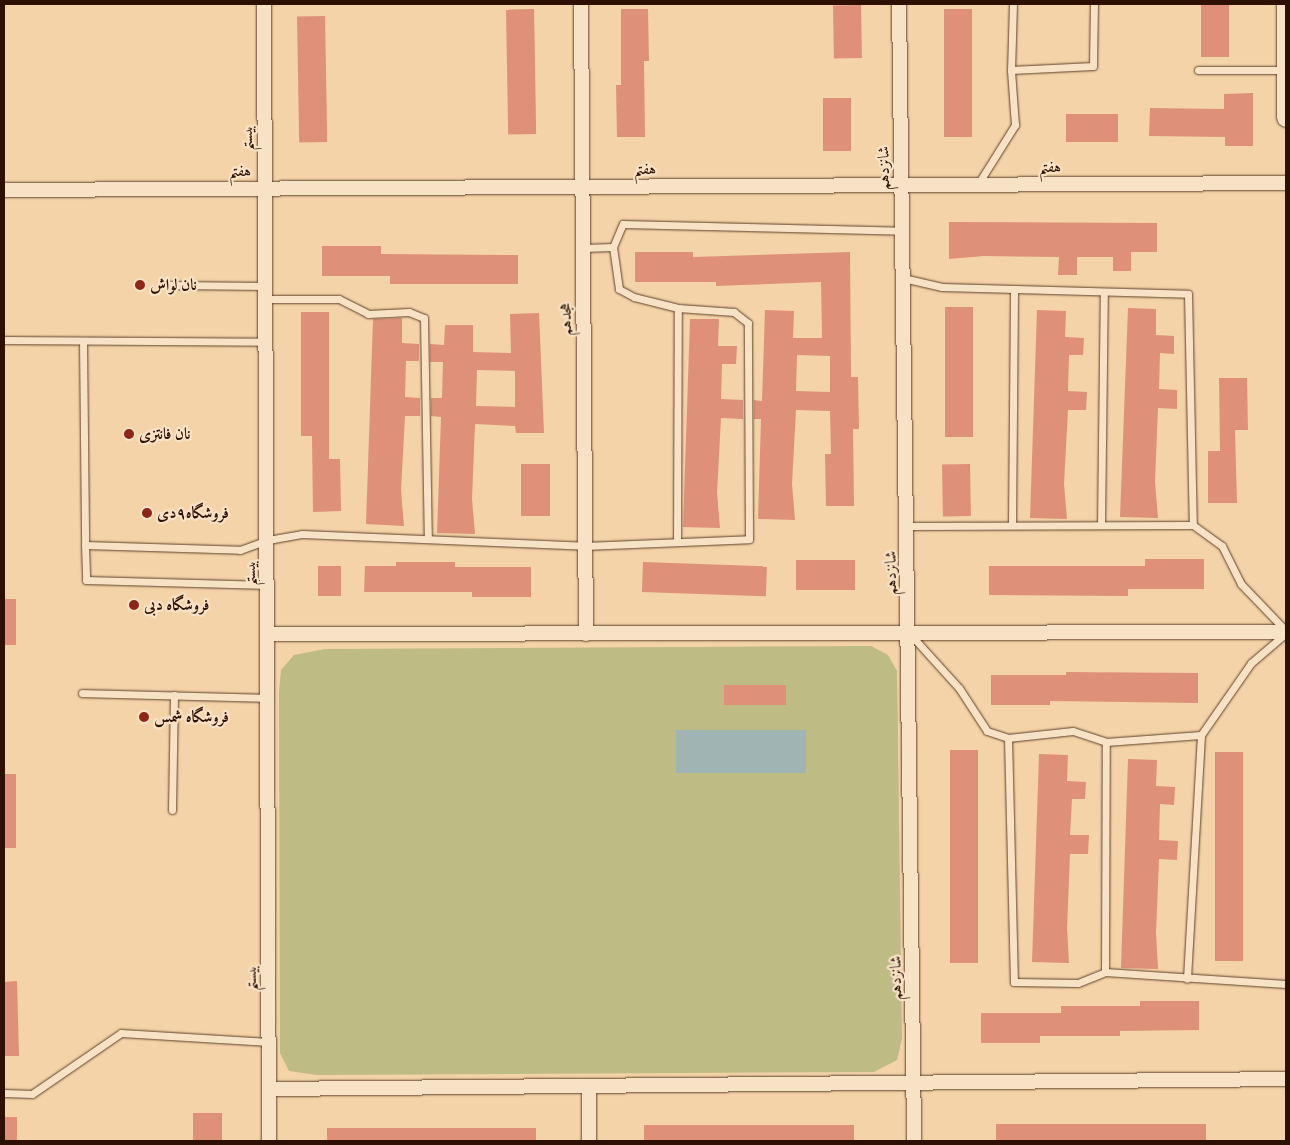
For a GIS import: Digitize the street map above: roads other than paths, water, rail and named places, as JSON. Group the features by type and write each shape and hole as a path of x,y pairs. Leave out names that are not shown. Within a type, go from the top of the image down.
{"main road":[{"path":"1286,4 1286,117"}],"street":[{"name":"بیستم","path":"264,4 268,540 269,1141"},
{"name":"هجدهم","path":"581,4 586,634"},
{"name":"شانزدهم","path":"899,4 909,633 914,1141"},
{"name":"هفتم","path":"4,190 1286,183"},
{"path":"268,634 1286,632"},
{"path":"269,1089 1286,1079"},
{"path":"589,1086 589,1141"}],"lane":[{"path":"977,185 1015,125 1011,70 1013,4"},
{"path":"1011,70 1092,66 1094,4"},
{"path":"1198,70 1286,70"},
{"path":"85,545 240,550 268,540 302,534 586,546 749,539 748,324 734,312 678,308 634,297 619,289 613,247 623,224 902,231"},
{"path":"582,248 613,247"},
{"path":"903,278 942,287 1188,294 1193,525"},
{"path":"170,285 339,299 368,314 409,312 424,318 428,540"},
{"path":"1012,524 1014,289"},
{"path":"1101,525 1104,292"},
{"path":"676,542 678,308"},
{"path":"4,340 266,342"},
{"path":"83,341 86,580 268,585"},
{"path":"907,526 1012,524 1193,525 1222,546 1241,584 1286,632 1251,663 1201,735 1188,979"},
{"path":"909,633 959,688 987,731 1008,738 1073,731 1106,742 1201,735"},
{"path":"82,693 268,698"},
{"path":"172,810 174,695"},
{"path":"1008,738 1014,982 1078,983 1105,972 1286,984"},
{"path":"1105,972 1106,742"},
{"path":"4,1093 32,1094 121,1033 269,1042"}],"place":[{"name":"نان لواش","path":"140,285"},
{"name":"نان فانتزی","path":"129,434"},
{"name":"فروشگاه۹دی","path":"147,513"},
{"name":"فروشگاه دبی","path":"134,605"},
{"name":"فروشگاه شمس","path":"144,717"}]}
